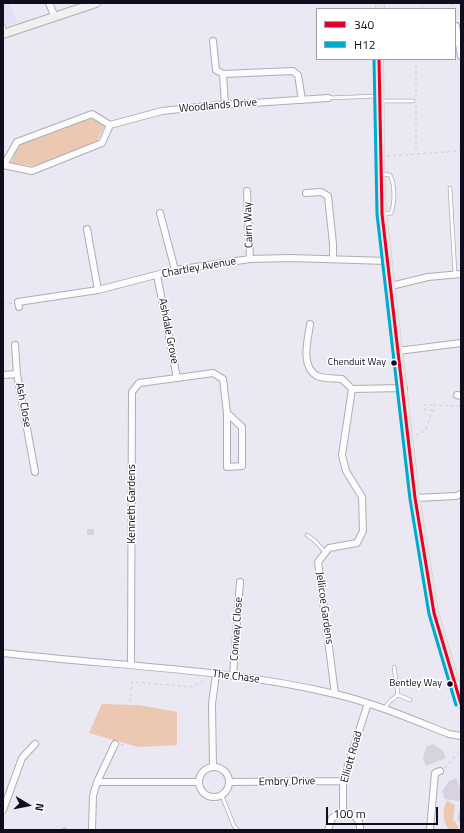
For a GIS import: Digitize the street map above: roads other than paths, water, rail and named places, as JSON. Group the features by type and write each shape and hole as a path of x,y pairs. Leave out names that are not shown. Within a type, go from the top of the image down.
{"main road":[{"path":"379,60 379,156 382,214 398,351 404,388 415,498 434,613 461,701"}],"street":[{"path":"49,3 55,17"},
{"path":"4,31 55,17 96,3"},
{"path":"456,26 461,56"},
{"path":"213,41 216,70 223,74 293,71 298,75 302,100"},
{"path":"223,74 225,105"},
{"name":"Woodlands Drive","path":"110,124 162,111 328,98"},
{"path":"92,114 110,124 102,143 32,171 4,165 17,142 92,114"},
{"name":"Cairn Way","path":"247,191 250,259"},
{"path":"306,193 321,192 328,196 333,244 333,260"},
{"path":"160,213 175,270"},
{"path":"87,229 98,290"},
{"name":"Chartley Avenue","path":"19,307 18,302 98,290 175,270 250,259 388,262"},
{"path":"391,286 428,277 458,274"},
{"name":"Ashdale Grove","path":"157,275 177,378 213,373 223,379 226,413 227,467 242,466 242,427 226,413"},
{"path":"310,324 306,351 308,368 318,377 342,379 352,389 404,388"},
{"path":"398,351 461,343"},
{"name":"Ash Close","path":"16,345 16,374 35,472"},
{"name":"Ash Close","path":"3,375 16,374"},
{"name":"Kenneth Gardens","path":"131,665 132,392 139,383 177,378"},
{"path":"325,552 329,548 356,543 363,531 362,497 346,471 342,455 352,389"},
{"path":"415,498 456,496 461,494"},
{"name":"Jellicoe Gardens","path":"325,552 318,562 335,694"},
{"name":"Conway Close","path":"233,676 240,582"},
{"name":"The Chase","path":"3,653 131,665 287,683 368,703 449,734 461,736"},
{"path":"213,767 212,704 216,674"},
{"name":"Elliott Road","path":"343,812 343,781 368,703"},
{"path":"3,810 22,758 35,744"},
{"path":"92,830 93,796 96,782 115,746"},
{"path":"213,767 224,770 230,782 226,792 222,796 216,798 205,795 199,782 202,772 213,767"},
{"path":"430,830 435,773 440,771"},
{"name":"Embry Drive","path":"230,782 343,781"},
{"path":"96,782 199,782"},
{"path":"328,830 332,818 343,812 349,812 358,819 360,830"}],"lane":[{"path":"328,98 379,98 414,101"},
{"path":"450,188 458,274"},
{"path":"307,535 325,552"},
{"path":"394,667 398,695"},
{"path":"398,695 410,700"},
{"path":"384,709 390,701 398,695"},
{"path":"222,796 234,826 238,830"}],"place":[{"name":"Chenduit Way","path":"394,363"},
{"name":"Bentley Way","path":"450,684"}]}
